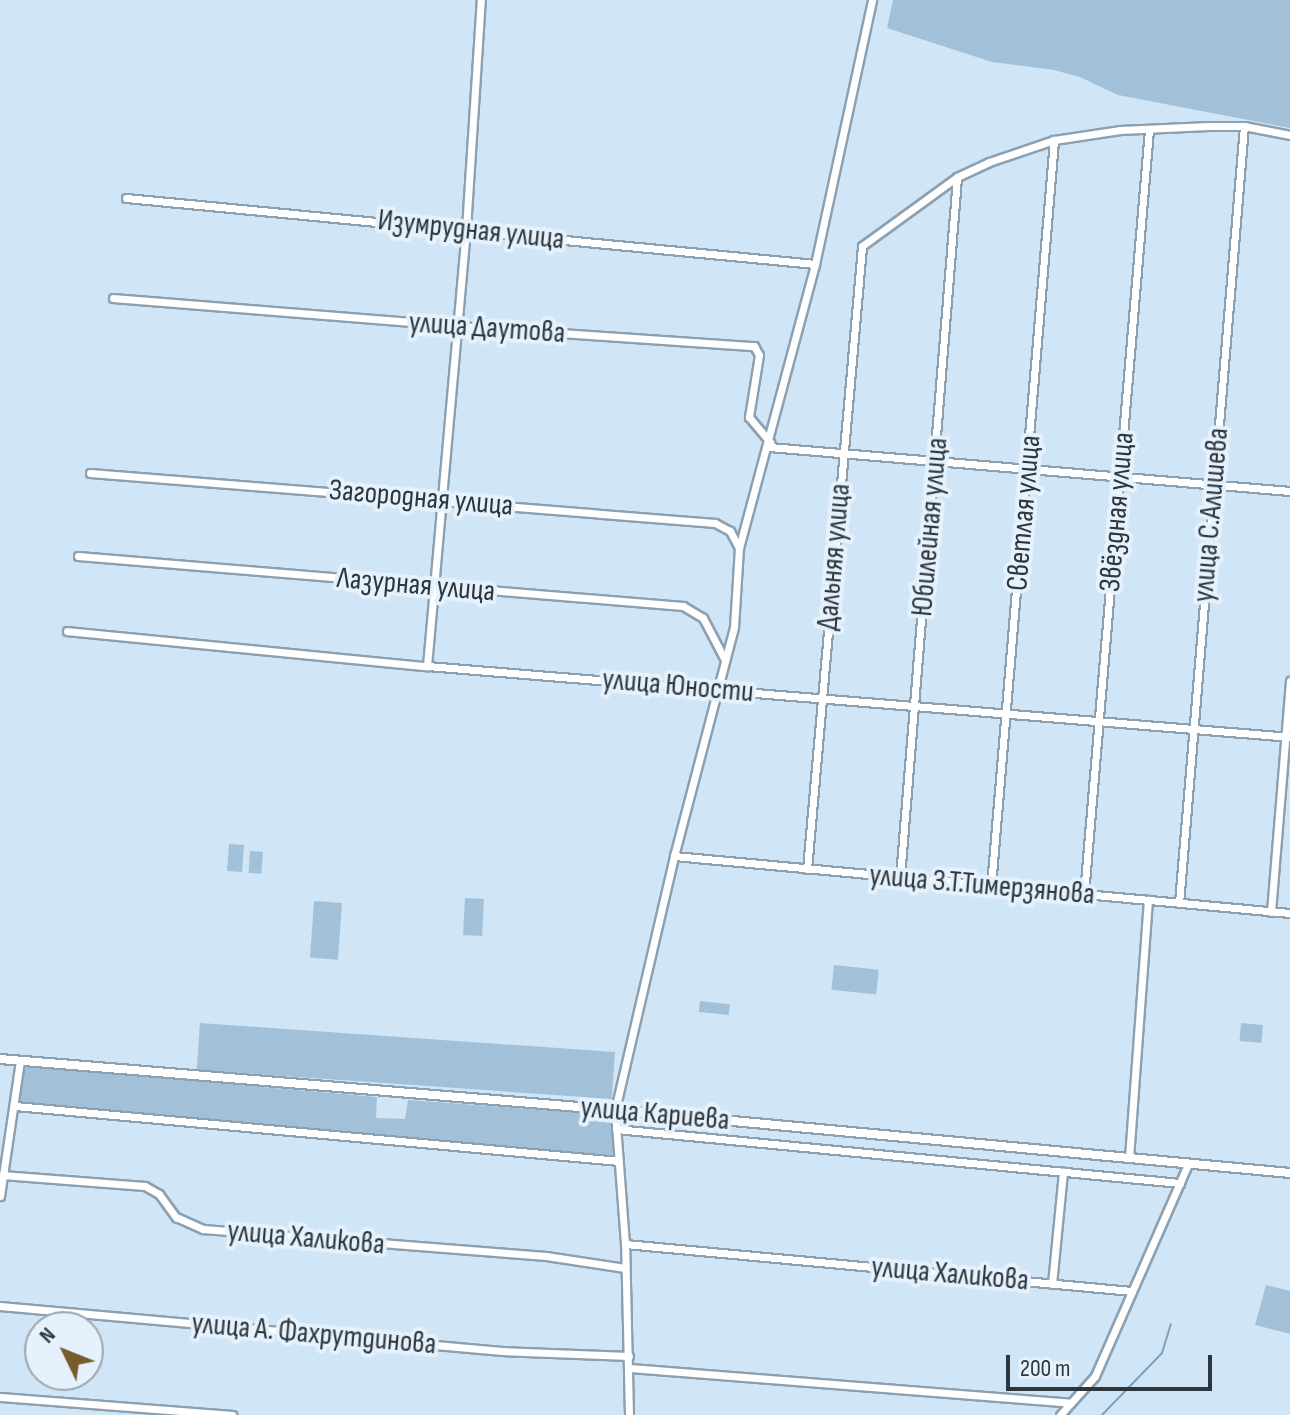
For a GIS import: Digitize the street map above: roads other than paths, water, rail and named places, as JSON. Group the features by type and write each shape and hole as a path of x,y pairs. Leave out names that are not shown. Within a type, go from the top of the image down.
{"main road":[{"name":"улица Кариева","path":"0,1059 615,1110 1290,1173"}],"street":[{"path":"427,666 466,229 481,0"},
{"path":"629,1415 625,1244 615,1110 674,856 734,627 739,548 815,264 872,0"},
{"path":"957,177 989,162 1054,140 1149,129 1244,126 1290,135"},
{"name":"улица С.Алишева","path":"1179,903 1244,126"},
{"name":"Звёздная улица","path":"1084,894 1149,129"},
{"name":"Светлая улица","path":"991,886 1054,140"},
{"name":"Дальняя улица","path":"807,869 862,246 957,177"},
{"name":"Юбилейная улица","path":"900,877 957,177"},
{"name":"Изумрудная улица","path":"126,198 815,264"},
{"name":"улица Даутова","path":"113,298 754,346 759,355 749,417 769,445"},
{"path":"769,445 843,455 1290,491"},
{"name":"Загородная улица","path":"90,473 715,523 730,531 739,548"},
{"name":"Лазурная улица","path":"78,556 683,606 703,618 725,660"},
{"name":"улица Юности","path":"67,631 427,666 1099,719 1288,737"},
{"path":"1271,912 1288,737 1290,681"},
{"name":"улица З.Т.Тимерзянова","path":"674,856 1290,913"},
{"path":"1129,1158 1148,900"},
{"path":"0,1196 20,1061"},
{"path":"15,1106 619,1161"},
{"path":"616,1129 1180,1183"},
{"path":"1060,1415 1095,1376 1188,1164"},
{"path":"1052,1284 1063,1172"},
{"name":"улица Халикова","path":"2,1175 145,1186 159,1194 183,1223 203,1229 546,1256 625,1268"},
{"name":"улица Халикова","path":"625,1244 1132,1291"},
{"name":"улица А. Фахрутдинова","path":"0,1306 502,1351 629,1356"},
{"path":"630,1368 1071,1403"},
{"path":"0,1397 232,1415"}],"waterway":[{"path":"1102,1415 1162,1353 1171,1324"}]}
